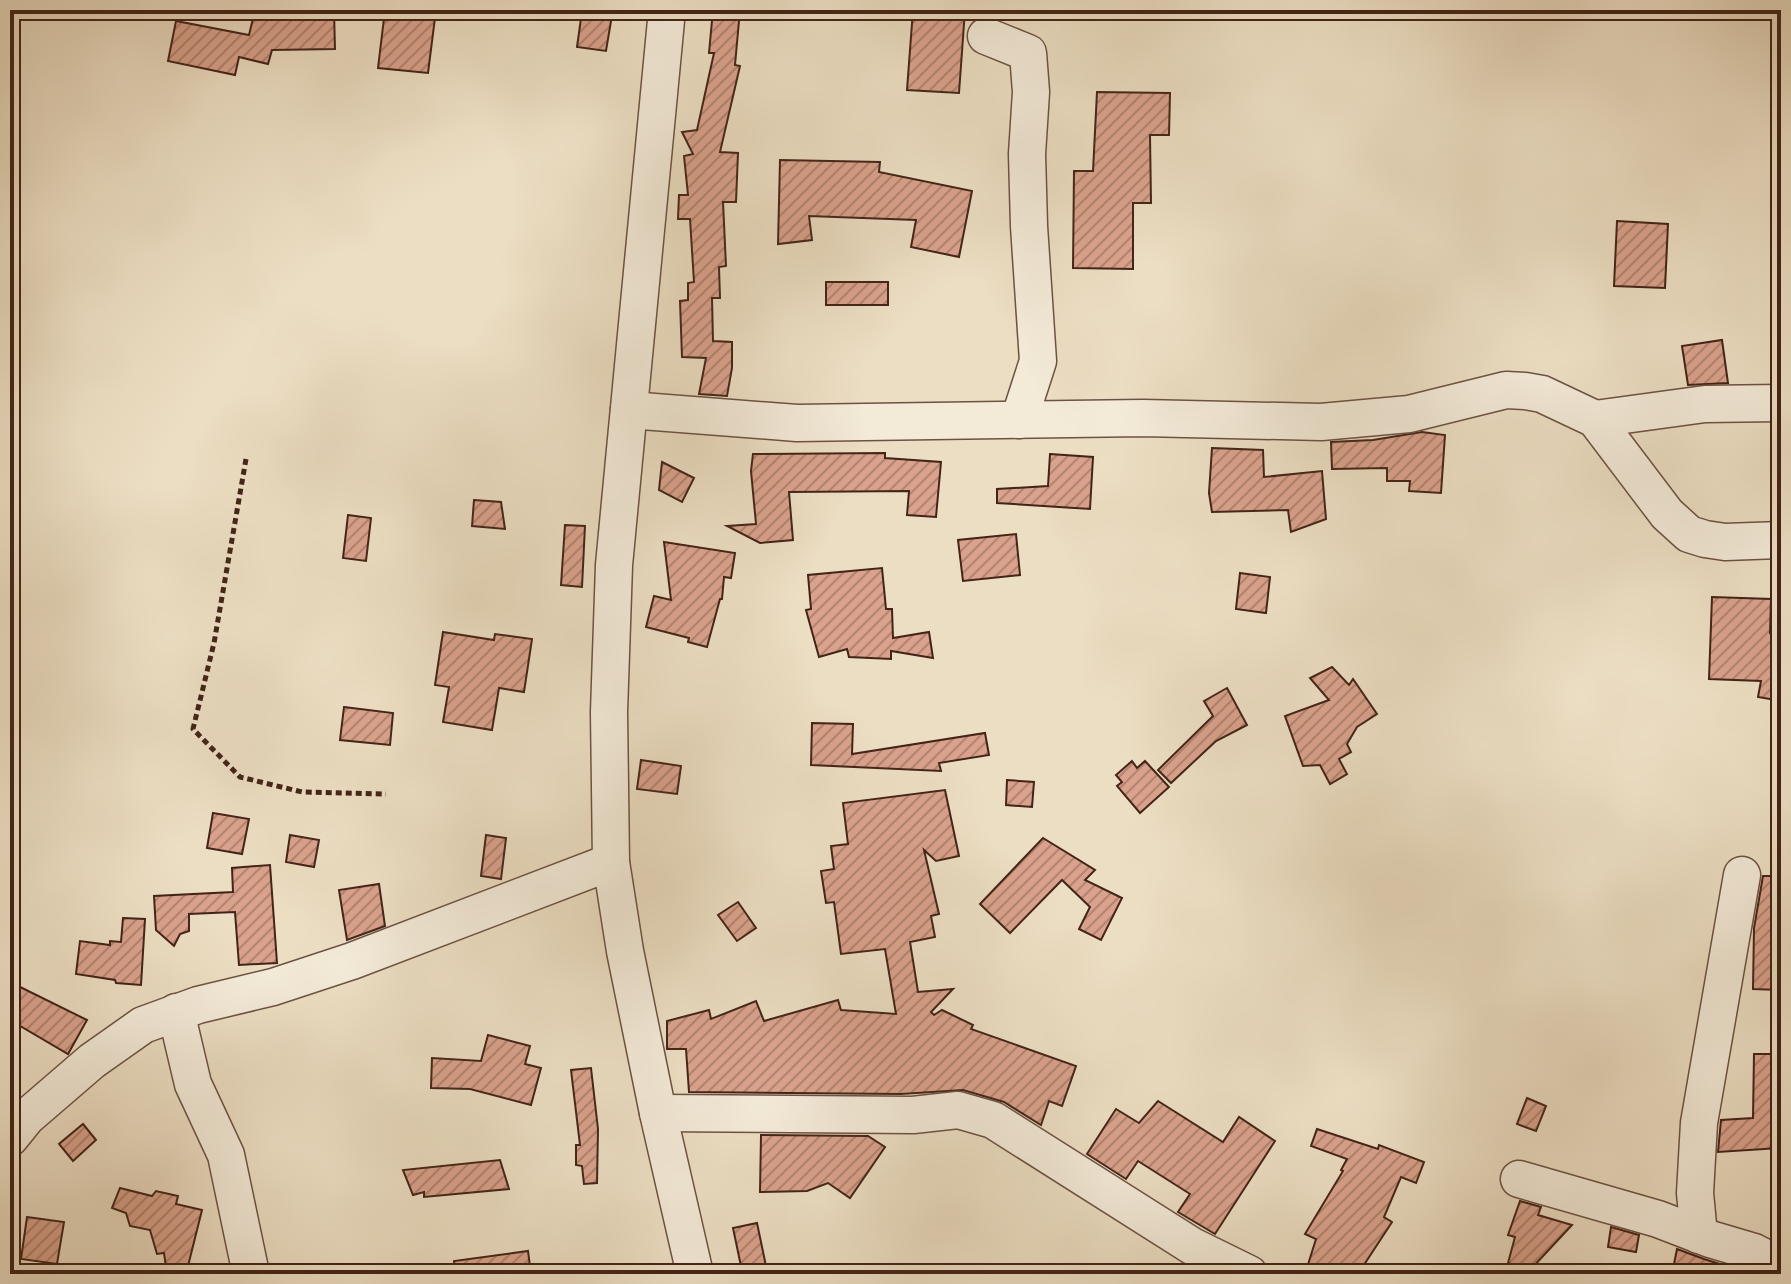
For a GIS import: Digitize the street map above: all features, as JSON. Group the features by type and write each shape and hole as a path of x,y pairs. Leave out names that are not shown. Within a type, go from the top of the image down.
{"street":[{"path":"667,10 614,580 609,712 611,862 625,951 658,1113 695,1274"},
{"path":"986,36 1028,53 1031,92 1027,154 1029,226 1038,361 1019,420"},
{"path":"629,410 797,423 1143,418 1321,422 1409,414 1506,390 1542,394 1595,419 1667,514 1689,534 1725,542 1781,540"},
{"path":"1595,419 1705,404 1781,403"},
{"path":"10,1138 27,1117 92,1061 143,1025 176,1012 273,987 352,961 611,862"},
{"path":"1699,1235 1695,1193 1699,1123 1742,875"},
{"path":"176,1012 193,1084 226,1155 251,1274"},
{"path":"658,1113 913,1115 958,1110 993,1120 1192,1246 1249,1274"},
{"path":"1519,1179 1658,1219 1754,1252 1781,1266"}],"path":[{"path":"246,459 214,643 193,729 240,777 302,792 386,794"}],"building":[{"path":"255,10 303,20 303,11 334,11 335,49 272,50 268,64 239,57 235,75 168,61 176,21 249,35"},
{"path":"385,10 436,10 428,73 378,68"},
{"path":"713,10 740,10 735,65 740,66 720,152 738,153 736,202 723,202 726,266 719,267 720,298 712,298 713,341 732,342 727,396 699,394 706,358 682,357 680,301 688,300 688,283 694,282 690,219 678,219 679,195 688,195 684,156 693,154 682,132 697,130 714,53 709,53"},
{"path":"913,10 965,10 959,93 907,90"},
{"path":"582,11 612,15 606,51 577,47"},
{"path":"1097,92 1170,93 1169,135 1150,135 1151,203 1133,203 1133,269 1073,268 1074,171 1093,171"},
{"path":"780,160 880,162 879,172 972,191 959,257 911,247 916,220 809,216 812,240 778,244"},
{"path":"1617,221 1668,224 1665,288 1614,286"},
{"path":"826,282 888,282 888,305 826,305"},
{"path":"1722,340 1728,383 1688,385 1682,346"},
{"path":"1422,432 1445,435 1441,493 1409,491 1410,481 1387,481 1387,468 1332,469 1331,442 1373,440"},
{"path":"1212,448 1263,450 1264,477 1322,471 1326,519 1291,532 1288,510 1212,512 1209,493"},
{"path":"885,453 885,458 941,462 936,517 907,515 909,491 789,492 793,540 760,543 727,526 756,524 751,471 753,454"},
{"path":"1050,454 1093,457 1090,509 997,503 997,489 1048,486"},
{"path":"662,462 694,478 682,502 659,490"},
{"path":"474,500 501,502 505,529 472,526"},
{"path":"348,515 371,518 366,561 343,558"},
{"path":"565,525 585,526 582,587 561,585"},
{"path":"1016,534 1020,575 963,581 958,540"},
{"path":"664,542 735,553 731,578 724,577 722,599 707,647 688,642 689,638 646,627 654,596 671,600"},
{"path":"882,568 886,609 892,609 893,638 929,632 933,658 891,651 891,659 849,657 847,649 819,657 806,610 811,609 808,575"},
{"path":"1240,573 1270,577 1266,613 1236,609"},
{"path":"1712,597 1771,599 1770,634 1771,631 1781,632 1781,701 1758,697 1761,681 1709,679"},
{"path":"443,632 494,640 495,634 532,639 524,692 499,688 492,730 443,722 449,687 435,685"},
{"path":"1332,667 1349,685 1353,679 1377,714 1357,727 1347,744 1351,752 1339,759 1347,774 1330,784 1320,765 1303,766 1285,716 1329,700 1310,678"},
{"path":"1227,688 1247,725 1216,741 1171,783 1158,770 1213,716 1204,701"},
{"path":"344,707 393,713 390,745 340,740"},
{"path":"812,723 853,724 852,754 985,733 989,755 939,763 941,771 811,765"},
{"path":"641,760 681,766 677,794 637,789"},
{"path":"1132,761 1137,768 1145,761 1169,787 1140,813 1117,786 1122,782 1116,775"},
{"path":"1007,780 1034,782 1032,807 1006,805"},
{"path":"945,790 959,856 936,861 924,850 939,914 931,916 935,937 910,942 918,992 953,989 931,1012 934,1015 942,1010 973,1025 971,1029 1076,1066 1062,1106 1049,1101 1041,1125 1004,1102 963,1090 901,1094 689,1092 686,1049 667,1049 667,1021 709,1010 711,1019 756,1001 764,1021 838,1000 841,1010 896,1014 885,949 841,954 834,902 826,903 821,871 834,869 831,846 848,844 843,803"},
{"path":"213,813 249,819 242,854 207,848"},
{"path":"290,835 319,840 314,867 286,862"},
{"path":"486,835 506,838 501,879 481,876"},
{"path":"1043,838 1095,870 1085,880 1122,898 1101,940 1079,929 1090,907 1062,880 1010,933 980,904"},
{"path":"270,865 277,963 239,965 235,912 189,914 189,931 180,934 174,946 156,930 154,896 233,892 232,868"},
{"path":"1763,876 1781,876 1779,990 1753,989 1754,928"},
{"path":"379,884 385,926 347,940 339,890"},
{"path":"738,902 756,928 737,941 718,915"},
{"path":"123,918 145,919 141,985 76,974 80,941 110,945 110,941 121,942"},
{"path":"10,982 87,1020 68,1054 10,1020"},
{"path":"488,1035 530,1046 525,1064 541,1068 531,1105 470,1089 431,1088 432,1058 481,1061"},
{"path":"1754,1054 1781,1054 1781,1148 1718,1152 1721,1120 1753,1118"},
{"path":"591,1068 598,1129 597,1183 584,1184 582,1166 576,1165 576,1145 580,1145 571,1070"},
{"path":"1527,1098 1546,1106 1536,1131 1517,1124"},
{"path":"1158,1101 1223,1142 1239,1117 1275,1141 1215,1234 1178,1212 1190,1194 1138,1161 1126,1179 1087,1154 1116,1109 1139,1123"},
{"path":"83,1124 96,1140 73,1161 59,1144"},
{"path":"1317,1129 1378,1149 1379,1145 1424,1162 1416,1183 1401,1177 1384,1217 1392,1222 1358,1274 1305,1274 1316,1239 1305,1234 1347,1159 1311,1146"},
{"path":"761,1135 868,1136 885,1147 850,1198 828,1183 807,1191 760,1192"},
{"path":"500,1160 509,1189 424,1197 424,1192 413,1195 403,1170"},
{"path":"120,1188 152,1196 156,1191 178,1196 176,1204 202,1210 186,1274 167,1274 164,1253 157,1254 150,1230 130,1226 126,1213 112,1208"},
{"path":"1520,1201 1541,1207 1538,1215 1572,1225 1530,1270 1508,1263 1515,1237 1508,1235"},
{"path":"27,1217 64,1222 57,1264 21,1259"},
{"path":"757,1223 766,1266 742,1271 733,1228"},
{"path":"1611,1227 1639,1235 1636,1252 1608,1247"},
{"path":"1677,1249 1751,1274 1699,1274 1673,1269"},
{"path":"528,1251 531,1274 455,1274 454,1261"}]}
